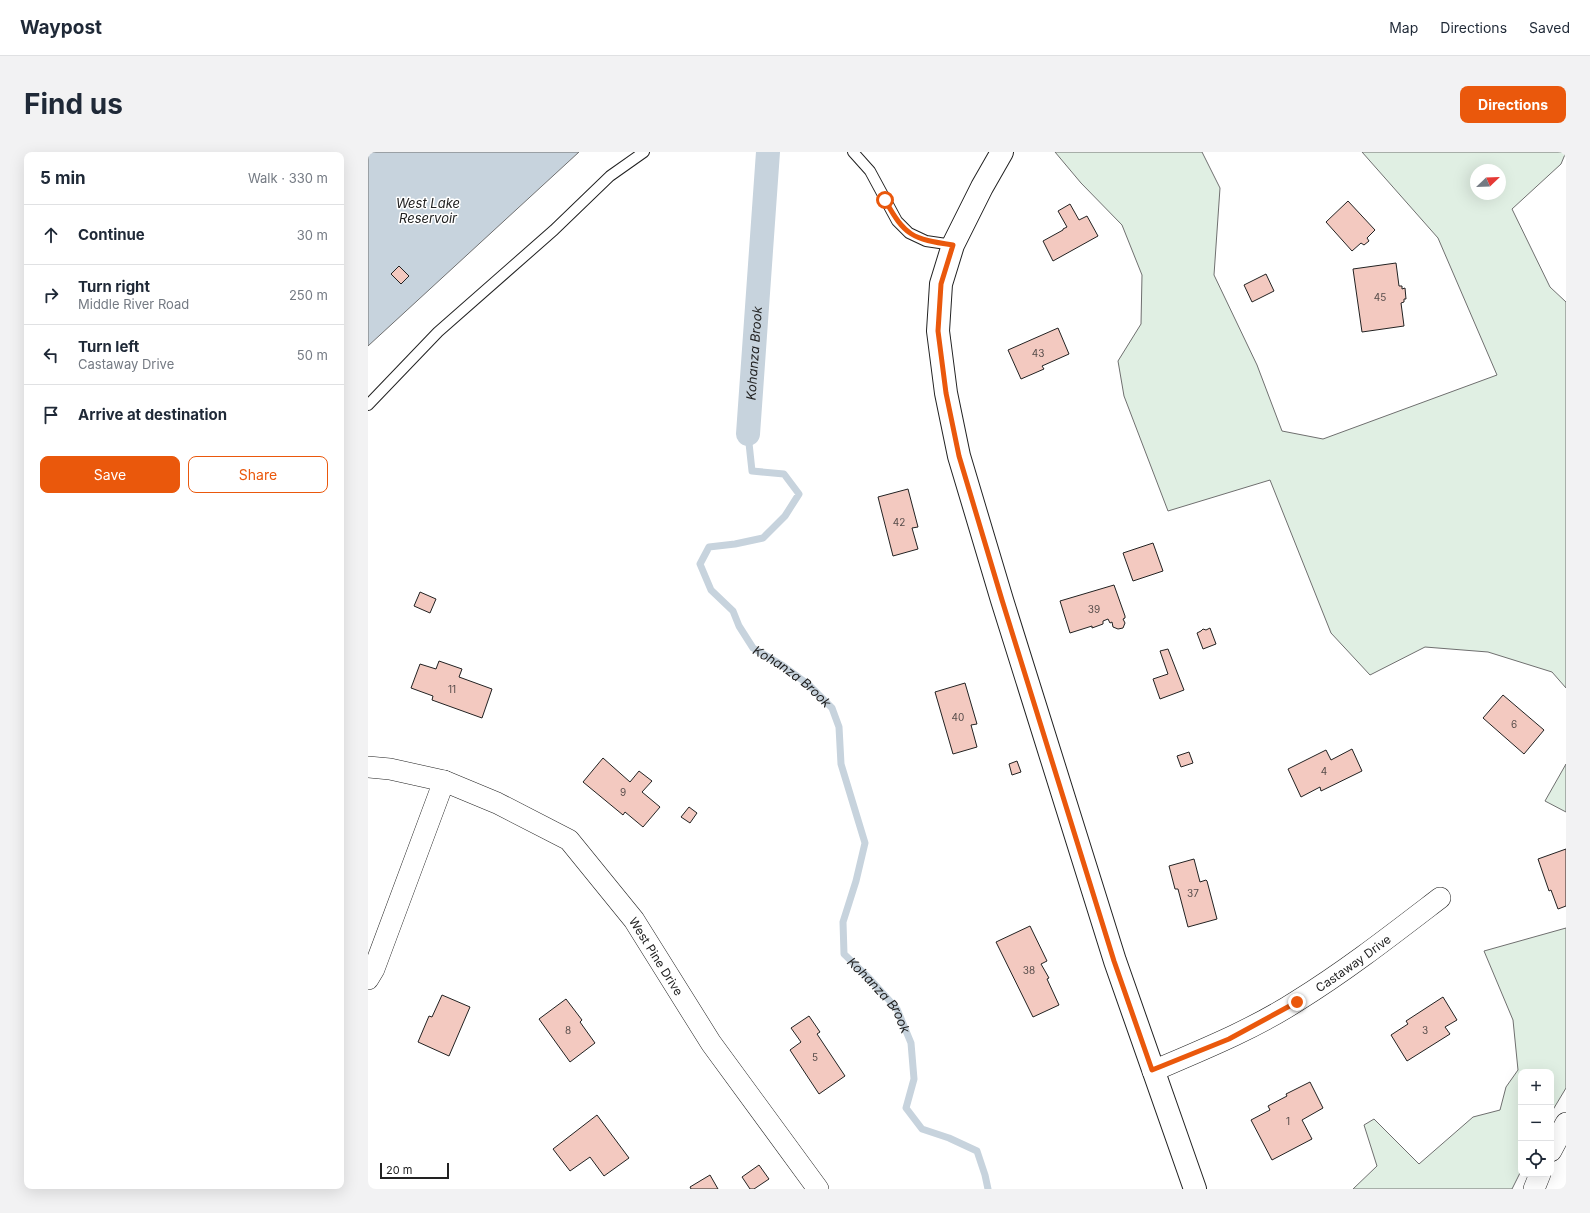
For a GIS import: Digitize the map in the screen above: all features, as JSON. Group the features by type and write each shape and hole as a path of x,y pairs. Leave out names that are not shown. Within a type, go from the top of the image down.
{"main road":[{"path":"1002,152 982,187 953,245 941,284 938,331 946,393 959,456 1004,608 1114,961 1195,1189"}],"street":[{"name":"West Pine Drive","path":"368,767 390,769 444,781 497,803 568,840 634,920 711,1043 818,1189"},
{"path":"368,979 380,954 444,781"},
{"name":"Castaway Drive","path":"1152,1070 1229,1039 1297,1002 1373,949 1440,898"},
{"path":"1554,1145 1566,1123"},
{"path":"1534,1189 1539,1177"}],"lane":[{"path":"368,405 438,332 554,230 610,176 644,152"},
{"path":"853,152 870,171 897,221 909,233 926,241 953,245"}],"green space":[{"path":"1055,152 1202,152 1220,188 1214,275 1257,365 1282,431 1323,439 1497,375 1438,238 1362,152 1566,152 1561,164 1512,209 1550,287 1566,302 1566,688 1552,672 1488,652 1425,647 1370,675 1331,633 1270,480 1168,511 1124,396 1118,361 1141,324 1142,275 1122,225 1081,183"},
{"path":"1566,764 1566,812 1545,801"},
{"path":"1566,928 1566,1088 1554,1108 1554,1069 1518,1070 1513,1020 1484,951"},
{"path":"1518,1070 1518,1177 1512,1189 1353,1189 1377,1166 1364,1125 1374,1119 1419,1164 1473,1117 1500,1110 1506,1087"}],"water":[{"name":"West Lake Reservoir","path":"368,152 579,152 368,346"}],"building":[{"path":"1348,201 1375,230 1367,238 1369,241 1364,245 1361,243 1352,251 1326,222"},
{"path":"1070,204 1079,220 1087,216 1098,236 1053,261 1043,241 1067,227 1058,211"},
{"path":"1396,263 1399,286 1402,286 1402,289 1405,288 1406,299 1404,299 1404,302 1401,303 1404,326 1362,332 1353,269"},
{"path":"399,266 409,276 401,284 391,274"},
{"path":"1266,274 1274,291 1252,302 1244,285"},
{"path":"1058,328 1069,354 1042,366 1044,369 1021,379 1008,350"},
{"path":"908,489 918,527 912,528 918,549 893,556 878,497"},
{"path":"1153,543 1163,571 1133,581 1123,553"},
{"path":"1114,585 1125,616 1123,619 1125,623 1123,628 1118,629 1113,627 1112,622 1110,623 1108,619 1103,621 1103,624 1070,633 1060,601"},
{"path":"420,592 436,599 430,613 414,606"},
{"path":"1210,628 1216,644 1203,649 1197,633 1203,629 1206,630"},
{"path":"1168,649 1184,690 1160,699 1153,679 1168,674 1160,651"},
{"path":"439,661 462,669 459,677 492,689 482,718 432,700 433,696 411,688 420,664 436,669"},
{"path":"965,683 977,724 971,725 977,747 953,754 935,692"},
{"path":"1503,695 1544,730 1524,754 1483,718"},
{"path":"1352,749 1362,771 1321,791 1320,787 1301,797 1288,769 1326,750 1331,760"},
{"path":"1189,752 1193,763 1181,767 1177,756"},
{"path":"603,758 630,782 639,771 652,781 642,792 660,807 643,827 625,812 623,815 583,782"},
{"path":"1017,761 1021,772 1012,775 1009,764"},
{"path":"689,807 697,813 690,823 681,817"},
{"path":"1566,849 1566,906 1558,909 1551,890 1549,891 1538,859"},
{"path":"1194,859 1200,882 1207,881 1217,919 1188,927 1178,889 1175,889 1169,866"},
{"path":"1030,926 1047,961 1041,964 1049,978 1047,979 1059,1005 1033,1017 996,942"},
{"path":"442,995 470,1007 449,1056 418,1042 429,1016 432,1017"},
{"path":"1443,997 1457,1020 1445,1027 1450,1034 1407,1061 1391,1035 1408,1024 1406,1021"},
{"path":"566,999 582,1020 580,1022 595,1043 570,1062 539,1019"},
{"path":"809,1016 820,1032 817,1034 845,1076 819,1094 790,1050 801,1042 791,1028"},
{"path":"1310,1082 1323,1108 1302,1120 1312,1139 1272,1160 1251,1120 1270,1110 1268,1106 1287,1096 1286,1094"},
{"path":"597,1115 629,1158 604,1176 590,1157 570,1171 553,1149"},
{"path":"759,1165 769,1179 754,1189 750,1189 742,1177"},
{"path":"710,1175 718,1189 691,1189 690,1187"}],"waterway":[{"name":"Kohanza Brook","path":"748,434 768,152"},
{"name":"Kohanza Brook","path":"748,434 752,471 784,474 799,494 785,516 763,538 735,544 709,547 700,564 711,590 733,611 739,626 753,648 782,665 809,685 832,708 839,727 841,764 865,843 856,881 843,922 844,954 870,979 897,1009 911,1043 914,1079 906,1108 922,1129 949,1138 977,1151 988,1189"}],"route":[{"path":"885,200 897,221 909,233 926,241 953,245 941,284 938,331 946,393 959,456 1114,961 1152,1070 1229,1039 1297,1002"}]}
